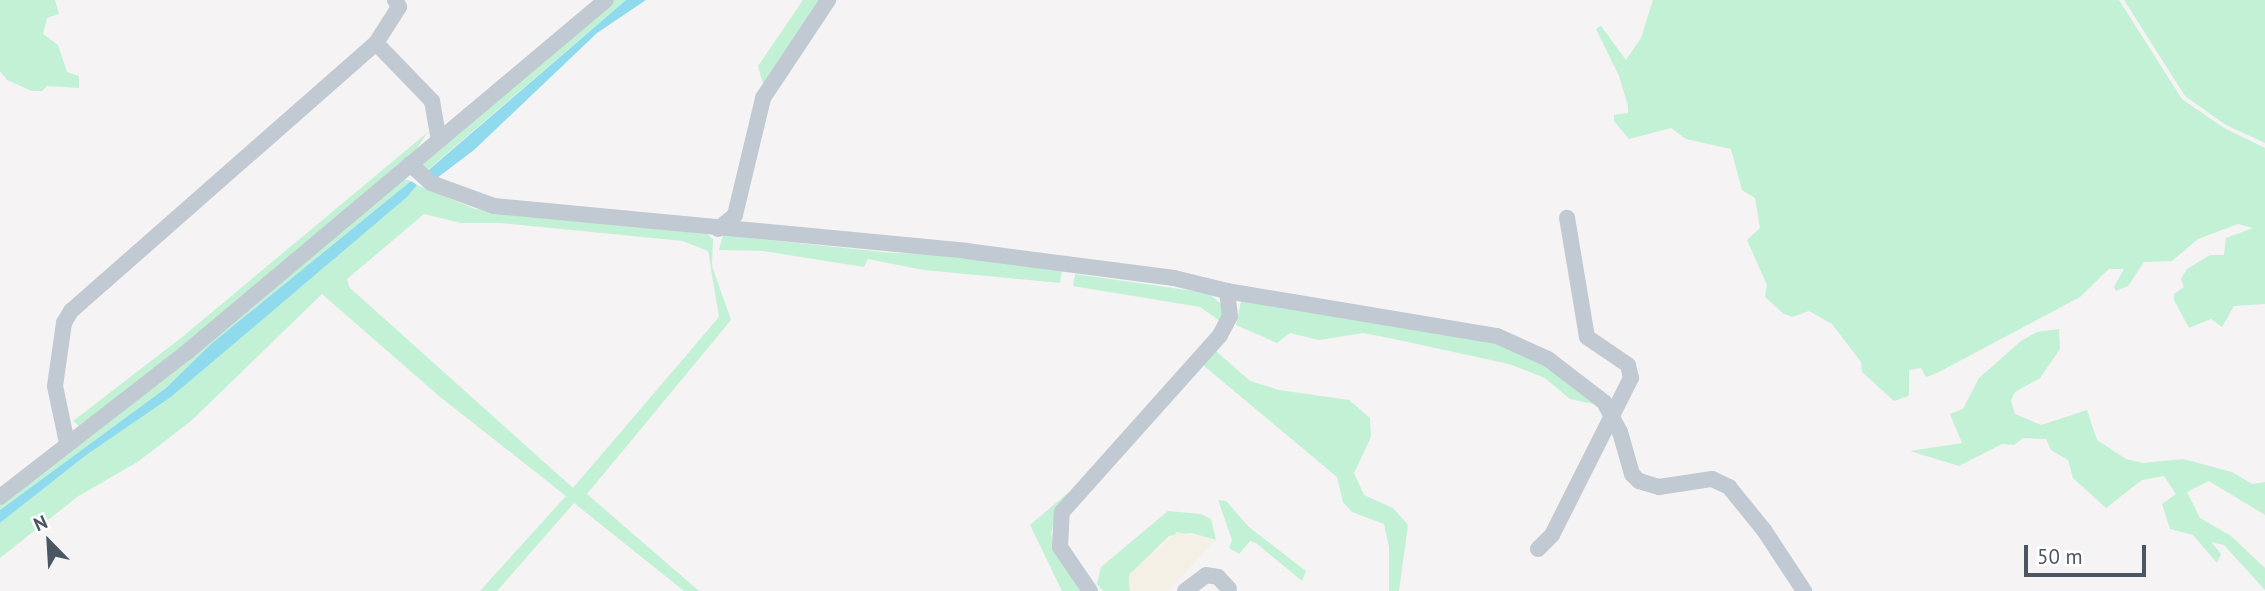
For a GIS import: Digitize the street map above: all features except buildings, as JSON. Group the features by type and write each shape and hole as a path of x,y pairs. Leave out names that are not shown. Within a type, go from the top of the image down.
{"street":[{"path":"67,443 55,386 64,323 71,311 376,43 399,7 395,0"},
{"path":"0,497 420,174 439,140 606,0"},
{"path":"718,229 735,215 766,90 828,0"},
{"path":"376,43 432,101 439,140"},
{"path":"420,174 494,206 966,251 1174,278 1227,291 1497,336 1570,373 1614,417 1632,474 1639,481 1658,487 1702,479 1720,481 1744,504 1804,591"},
{"path":"1538,549 1552,535 1614,417 1631,378 1628,365 1587,337 1567,218"},
{"path":"1090,591 1060,547 1062,512 1220,335 1230,316 1227,291"},
{"path":"1185,591 1206,575 1218,577 1229,589"}],"green space":[{"path":"0,0 55,0 59,14 47,18 43,34 58,45 67,72 79,76 79,88 47,86 42,91 32,91 7,80 0,71"},
{"path":"612,0 626,0 424,173 421,165"},
{"path":"803,0 823,0 763,84 758,66"},
{"path":"1653,0 2119,0 2182,99 2224,128 2265,148 2265,304 2234,306 2222,327 2211,319 2189,328 2174,300 2174,294 2184,287 2181,279 2187,269 2210,255 2224,255 2226,238 2253,228 2238,224 2198,239 2172,261 2144,262 2128,286 2116,291 2114,287 2124,269 2109,269 2080,297 1935,374 1926,377 1921,368 1909,370 1909,396 1894,401 1862,372 1861,362 1832,324 1809,311 1792,317 1784,314 1765,297 1767,285 1747,240 1760,228 1755,198 1742,190 1731,149 1686,139 1671,128 1629,139 1614,121 1614,115 1628,113 1628,106 1619,76 1596,29 1601,26 1626,60 1641,38"},
{"path":"2124,0 2265,0 2265,143 2226,125 2185,96"},
{"path":"428,132 415,151 120,399 80,427 73,421 181,338"},
{"path":"403,179 411,181 211,344 166,388 0,510 0,503"},
{"path":"417,185 475,209 707,234 713,239 712,266 731,320 587,494 699,591 684,591 574,503 497,591 480,591 566,496 439,396 322,294 191,421 139,461 77,497 0,558 0,523 85,456 171,397","holes":["424,214 461,223 501,223 683,241 708,251 719,317 573,488 349,287 347,279"]},
{"path":"723,235 892,253 970,254 1062,270 1060,283 924,270 868,259 864,267 763,251 719,250"},
{"path":"1075,274 1208,293 1225,307 1224,324 1200,307 1073,286"},
{"path":"1241,301 1480,337 1533,357 1598,405 1570,399 1545,378 1509,364 1363,333 1319,340 1290,333 1277,343 1236,325"},
{"path":"2059,329 2060,349 2040,378 2015,392 2011,400 2015,414 2041,425 2087,410 2097,440 2126,459 2143,463 2183,459 2232,472 2252,484 2265,482 2265,515 2209,481 2187,492 2200,518 2231,536 2265,568 2265,590 2224,545 2211,542 2221,554 2217,563 2193,535 2170,529 2162,504 2176,494 2164,476 2142,480 2106,508 2073,478 2068,460 2051,450 2046,439 2023,438 2014,445 2002,444 1959,466 1910,451 1962,443 1950,414 1963,409 1979,378 2021,341 2037,332"},
{"path":"1216,351 1250,381 1279,390 1349,400 1370,418 1371,437 1354,473 1364,495 1393,508 1408,525 1399,591 1389,591 1389,547 1384,524 1352,512 1343,502 1337,477 1203,365"},
{"path":"1069,492 1057,509 1051,533 1055,552 1081,591 1062,591 1030,525"},
{"path":"1218,500 1226,501 1249,527 1306,571 1302,581 1256,543 1250,541 1239,554 1229,548 1232,540"},
{"path":"1168,511 1201,514 1211,519 1216,540 1191,533 1169,536 1129,575 1130,591 1103,591 1097,584 1101,567"}],"sand":[{"path":"1177,532 1216,540 1168,591 1130,591 1129,575"}],"water":[{"path":"626,0 646,0 597,33 474,150 437,178 424,174"},
{"path":"411,181 417,185 407,197 171,397 85,456 0,523 0,510 166,388 211,344"}]}
